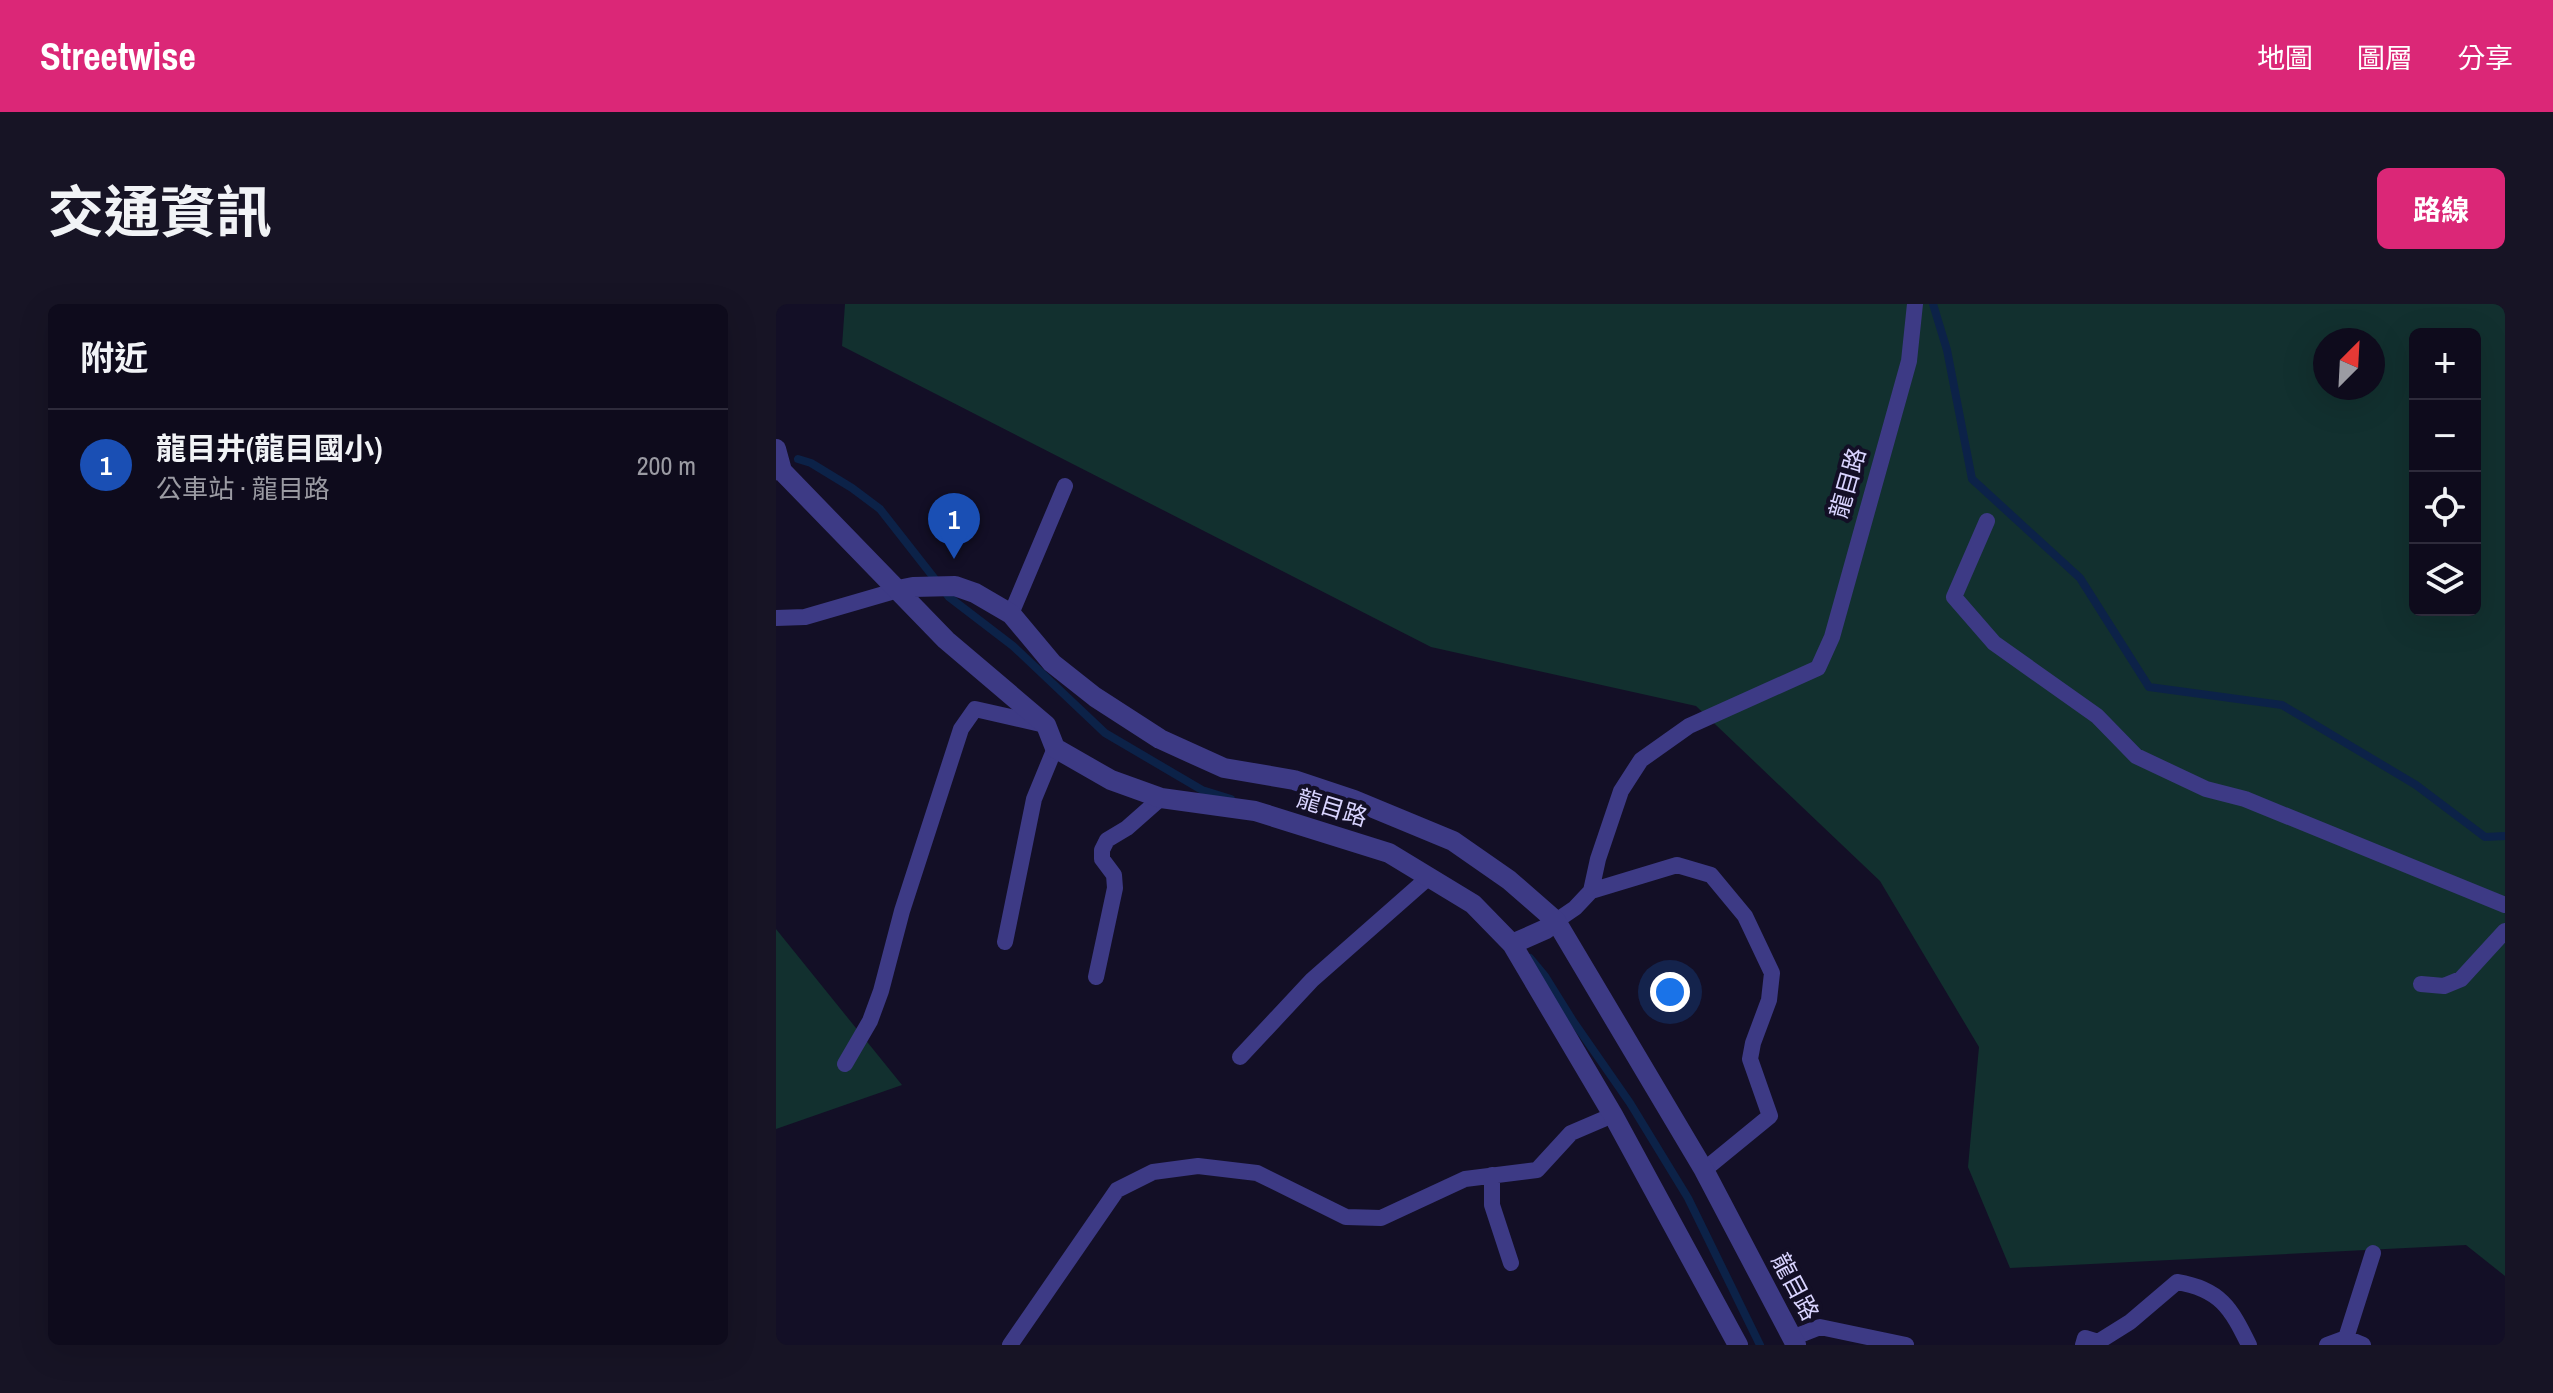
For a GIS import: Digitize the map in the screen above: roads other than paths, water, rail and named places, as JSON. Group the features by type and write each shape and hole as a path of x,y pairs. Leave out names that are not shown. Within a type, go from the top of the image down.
{"street":[{"path":"776,449 779,470 906,589 946,640 1046,725 1055,748"},
{"name":"龍目路","path":"906,589 955,586 975,593 1011,614 1052,663 1095,697 1160,739 1224,768 1294,780 1354,800 1453,841 1509,880 1551,925 1704,1170 1794,1341"},
{"name":"龍目路","path":"1055,748 1111,780 1161,798 1255,811 1389,853 1473,904 1516,942 1738,1345"},
{"path":"1516,942 1551,925"}],"lane":[{"name":"龍目路","path":"1591,891 1598,859 1621,791 1641,760 1689,726 1818,668 1832,637 1909,361 1915,304"},
{"path":"1011,614 1065,486"},
{"path":"1987,521 1954,597 1994,643 2097,716 2136,756 2206,789 2245,799 2505,905"},
{"path":"776,618 805,617 906,589"},
{"path":"845,1064 870,1021 881,991 902,911 967,717 975,709 1046,725"},
{"path":"1005,942 1034,799 1055,748"},
{"path":"1096,977 1115,888 1114,875 1102,859 1102,850 1107,840 1127,828 1161,798"},
{"path":"1551,925 1575,908 1591,891 1677,865 1711,875 1745,916 1772,973 1769,1000 1750,1059 1770,1116 1704,1170"},
{"path":"1240,1057 1312,980 1429,877"},
{"path":"2421,984 2444,986 2461,979 2505,931"},
{"path":"1010,1345 1117,1190 1153,1172 1198,1166 1257,1173 1346,1217 1381,1218 1465,1179 1537,1170 1571,1133 1613,1115"},
{"path":"1492,1175 1492,1205 1511,1263"},
{"path":"2346,1338 2373,1253"},
{"path":"2083,1345 2085,1338 2098,1342 2130,1322 2177,1282 2197,1286 2215,1295 2232,1311 2249,1345"},
{"path":"1794,1341 1820,1327 1906,1345"},
{"path":"2327,1345 2346,1338 2363,1345"}],"waterway":[{"path":"1933,304 1947,350 1972,479 2080,578 2149,687 2282,705 2416,785 2485,837 2505,836"},
{"path":"798,459 811,463 880,509 949,597 1013,646 1105,733 1202,790 1231,799"},
{"path":"1530,958 1630,1103 1688,1198 1760,1345"}],"place":[{"name":"龍目井(龍目國小)","path":"954,559"}]}
